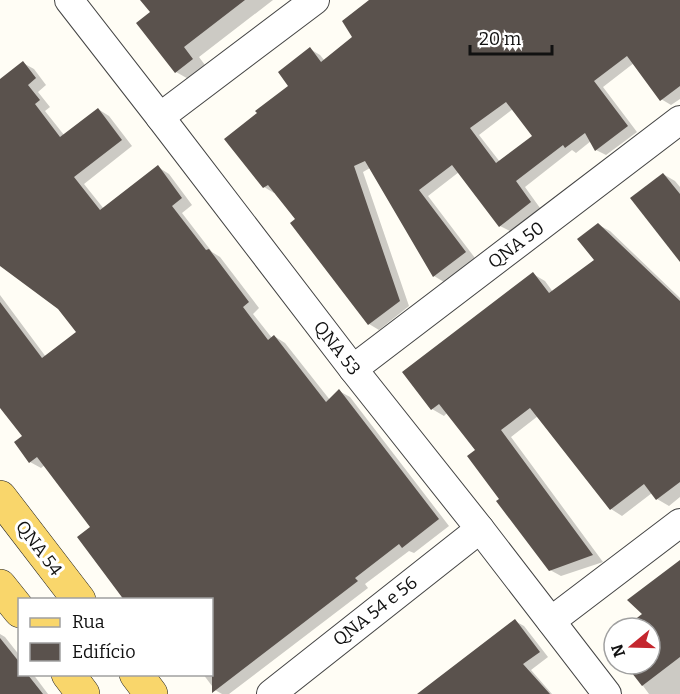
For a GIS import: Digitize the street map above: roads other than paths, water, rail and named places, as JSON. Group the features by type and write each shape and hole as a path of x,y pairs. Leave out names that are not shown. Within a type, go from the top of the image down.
{"main road":[{"name":"QNA 54","path":"0,497 77,598"},
{"path":"0,586 18,608"},
{"path":"69,676 82,694"},
{"path":"137,676 151,694"}],"street":[{"name":"QNA 53","path":"69,0 607,694"},
{"path":"160,117 315,0"},
{"name":"QNA 50","path":"353,369 680,120"},
{"path":"551,621 680,523"},
{"name":"QNA 54 e 56","path":"271,694 480,529"}]}
